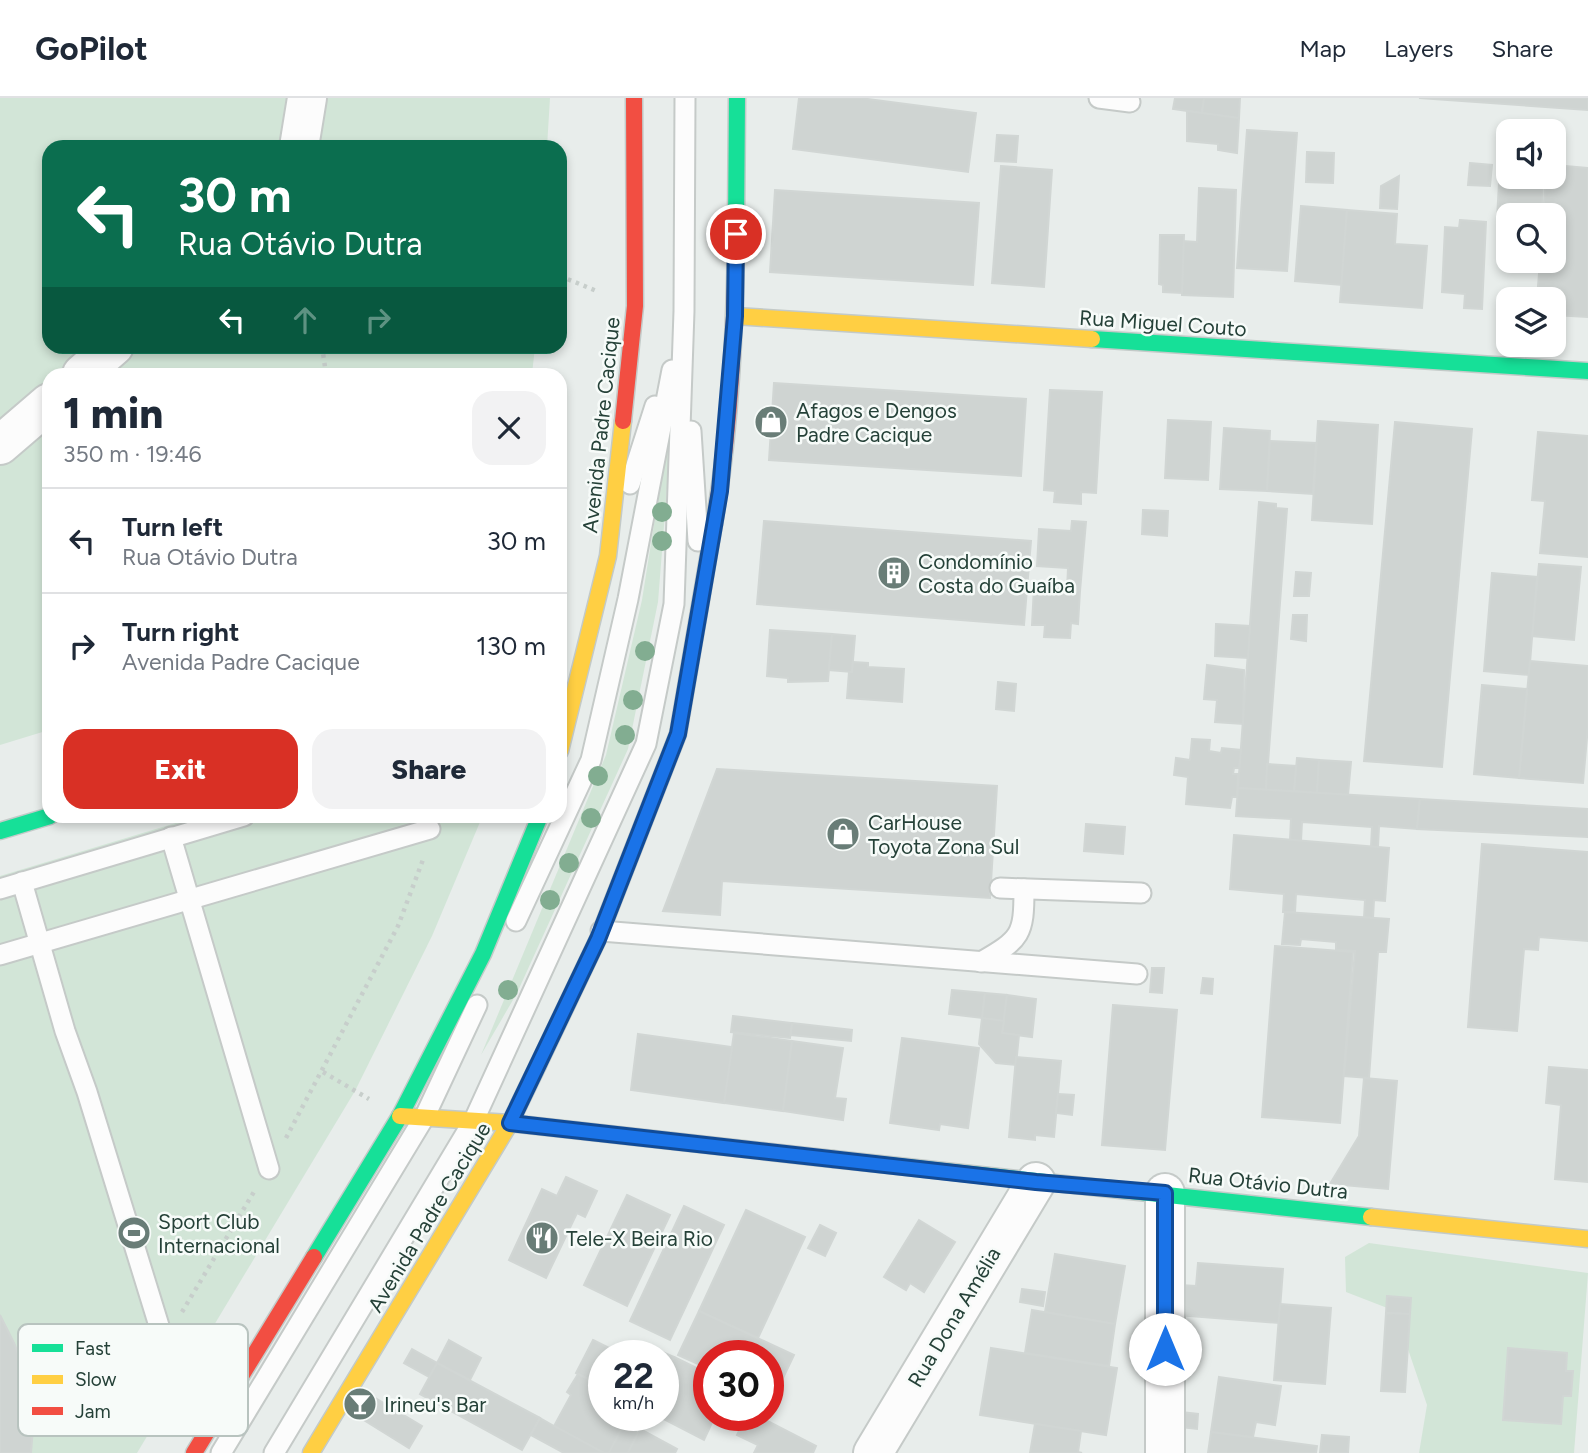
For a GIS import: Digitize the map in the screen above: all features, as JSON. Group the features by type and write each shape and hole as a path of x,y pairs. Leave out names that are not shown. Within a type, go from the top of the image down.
{"main road":[{"name":"Avenida Padre Cacique","path":"567,723 608,556 635,306 634,98"},
{"name":"Avenida Padre Cacique","path":"311,1453 510,1123 601,931 678,734 702,608 720,491 735,316 737,98"},
{"name":"Rua Miguel Couto","path":"735,316 1588,371"},
{"path":"579,614 608,556"},
{"path":"0,831 42,818"},
{"path":"528,823 534,836"},
{"path":"248,1365 400,1116 483,954 538,823"},
{"name":"Rua Otávio Dutra","path":"400,1116 510,1123 1036,1182 1165,1193 1588,1239"},
{"path":"194,1453 204,1436"}],"street":[{"path":"300,140 307,98"},
{"path":"89,368 105,354"},
{"path":"0,445 42,409"},
{"name":"Rua Dona Amélia","path":"873,1453 1036,1182"},
{"path":"1165,1193 1165,1453"}],"lane":[{"path":"274,1453 474,1120 646,744 674,604 684,311 685,98"},
{"path":"1099,98 1130,102"},
{"path":"608,556 684,311"},
{"path":"684,311 702,608"},
{"path":"567,811 591,760 628,599 684,311"},
{"path":"0,889 221,823"},
{"path":"248,1408 425,1116 562,823"},
{"path":"0,955 430,830"},
{"path":"171,838 269,1169"},
{"path":"22,882 65,1031 87,1092 158,1324"},
{"path":"1000,888 1141,893"},
{"path":"981,962 1007,947 1021,932 1024,889"},
{"path":"601,931 1137,974"},
{"path":"221,1453 231,1436"}],"path":[{"path":"175,1324 269,1169 323,1072 398,926 421,870 430,830"},
{"path":"323,1072 400,1116"}],"green space":[{"path":"0,98 550,98 547,140 42,140 42,354 534,354 533,368 42,368 42,732 0,745"},
{"path":"674,399 658,602 628,749 517,993 481,1055 606,755 642,600"},
{"name":"Sport Club Internacional","path":"176,823 480,823 432,936 355,1091 215,1324 18,1324 18,1436 147,1436 137,1453 0,1453 0,876"},
{"path":"1369,1243 1588,1273 1574,1453 1419,1453 1427,1405 1395,1311 1346,1292 1345,1257"}],"building":[{"path":"799,98 860,98 976,113 968,172 793,149"},
{"path":"1175,98 1204,98 1202,113 1173,109"},
{"path":"1204,98 1240,98 1239,118 1202,113"},
{"path":"1419,98 1588,98 1588,110"},
{"path":"1187,111 1239,118 1237,153 1218,150 1218,144 1187,141"},
{"path":"1247,130 1297,133 1287,271 1237,268"},
{"path":"997,135 1018,136 1016,162 995,161"},
{"path":"1307,152 1334,153 1333,183 1306,182"},
{"path":"1470,163 1492,165 1490,186 1468,185"},
{"path":"1001,166 1052,170 1044,287 992,283"},
{"path":"1566,166 1588,168 1588,317 1566,316 1566,287 1538,287 1539,273 1566,273 1566,203 1544,203 1545,189 1566,189"},
{"path":"1399,176 1397,209 1380,208 1381,186"},
{"path":"1199,188 1236,190 1233,297 1182,295 1183,241 1197,242"},
{"path":"1499,189 1543,189 1542,203 1498,203"},
{"path":"775,190 979,203 973,285 770,272"},
{"path":"1301,206 1347,210 1342,285 1295,281"},
{"path":"1347,210 1397,214 1395,244 1427,246 1422,308 1340,302"},
{"path":"1460,220 1486,222 1482,309 1464,308 1465,294 1442,292 1445,227 1459,228"},
{"path":"1160,235 1184,235 1182,293 1163,292 1163,285 1159,284"},
{"path":"774,383 1026,399 1021,476 769,460"},
{"path":"1050,390 1102,392 1096,493 1081,492 1081,504 1054,502 1055,491 1044,490"},
{"path":"1168,420 1211,422 1208,480 1165,478"},
{"path":"1318,421 1378,425 1372,524 1312,520"},
{"path":"1395,422 1472,429 1442,767 1364,761"},
{"path":"1224,428 1270,431 1267,491 1220,489"},
{"path":"1538,432 1588,436 1588,557 1540,553 1545,501 1532,500"},
{"path":"1270,441 1316,443 1313,494 1267,491"},
{"path":"1259,502 1276,504 1276,508 1287,509 1266,790 1238,788"},
{"path":"1143,510 1168,511 1167,536 1142,534"},
{"name":"Condomínio Costa do Guaíba","path":"764,521 1031,541 1024,625 757,604"},
{"path":"1072,521 1086,522 1080,591 1067,590 1068,568 1037,566 1039,529 1071,531"},
{"path":"1539,564 1581,567 1574,640 1532,636"},
{"path":"1296,572 1311,573 1309,596 1294,596"},
{"path":"1492,573 1537,577 1529,675 1484,671"},
{"path":"1034,587 1080,591 1078,624 1071,623 1070,638 1044,637 1045,625 1032,625"},
{"path":"1293,615 1307,615 1306,641 1291,639"},
{"path":"1216,624 1250,626 1248,658 1215,656"},
{"path":"770,630 832,634 828,681 788,682 788,678 767,676"},
{"path":"832,634 855,636 852,672 829,670"},
{"path":"1530,661 1588,666 1588,726 1583,783 1519,778"},
{"path":"853,662 868,663 868,667 904,669 902,702 847,698 849,672 852,672"},
{"path":"1207,665 1244,670 1243,724 1215,722 1217,700 1204,699"},
{"path":"998,682 1016,684 1014,711 996,709"},
{"path":"1482,685 1527,689 1519,778 1474,774"},
{"path":"1192,739 1210,740 1209,751 1221,753 1222,748 1241,750 1239,768 1234,768 1233,774 1238,774 1237,797 1232,797 1230,808 1186,804 1188,777 1174,775 1176,758 1190,760"},
{"path":"1297,758 1319,760 1317,793 1294,791"},
{"path":"1319,760 1351,762 1348,795 1317,793"},
{"path":"1267,764 1296,766 1294,791 1266,790"},
{"name":"CarHouse Toyota Zona Sul","path":"717,769 997,786 990,898 722,881 720,915 663,911"},
{"path":"1238,788 1420,799 1417,829 1379,826 1378,847 1371,847 1372,827 1302,822 1301,841 1290,840 1291,819 1236,816"},
{"path":"1420,799 1588,809 1588,837 1417,829"},
{"path":"1086,824 1125,827 1123,854 1084,851"},
{"path":"1234,835 1389,848 1385,901 1374,900 1373,918 1364,918 1365,900 1296,894 1295,912 1283,912 1284,894 1230,889"},
{"path":"1482,844 1588,852 1588,941 1539,937 1538,950 1524,949 1517,1031 1468,1027"},
{"path":"1285,912 1389,919 1386,952 1378,952 1369,1078 1344,1076 1355,951 1336,950 1336,942 1301,939 1300,945 1282,944"},
{"path":"1275,946 1353,952 1340,1123 1262,1117"},
{"path":"1152,968 1164,968 1162,993 1150,992"},
{"path":"1203,978 1213,979 1212,994 1201,993"},
{"path":"952,990 985,993 982,1018 949,1014"},
{"path":"985,993 1007,995 1004,1021 982,1018"},
{"path":"1007,995 1036,999 1032,1037 1002,1033"},
{"path":"1113,1005 1177,1010 1165,1150 1102,1145"},
{"path":"733,1016 792,1023 790,1038 731,1032"},
{"path":"982,1018 1004,1021 1002,1033 1019,1035 1016,1065 996,1063 979,1044"},
{"path":"792,1023 852,1030 851,1041 791,1035"},
{"path":"734,1033 792,1041 783,1111 724,1103"},
{"path":"638,1034 732,1047 724,1103 631,1090"},
{"path":"902,1038 979,1048 968,1128 940,1124 939,1130 890,1123"},
{"path":"792,1041 843,1048 835,1098 846,1099 843,1120 783,1111"},
{"path":"1016,1057 1061,1061 1054,1137 1035,1135 1035,1140 1009,1137"},
{"path":"1549,1067 1588,1070 1588,1182 1555,1179 1561,1105 1546,1103"},
{"path":"1364,1078 1397,1081 1388,1189 1330,1184 1359,1136"},
{"path":"1058,1094 1074,1095 1072,1115 1056,1113"},
{"name":"Tele-X Beira Rio","path":"566,1177 597,1191 585,1217 577,1213 546,1278 509,1260 542,1189 557,1196"},
{"path":"627,1195 670,1215 627,1306 584,1285"},
{"path":"684,1206 724,1225 670,1340 630,1321"},
{"path":"746,1210 805,1237 758,1338 699,1311"},
{"path":"919,1220 955,1242 924,1292 910,1283 906,1290 884,1277"},
{"path":"820,1225 836,1233 825,1256 808,1248"},
{"path":"1055,1254 1125,1266 1115,1324 1045,1312"},
{"path":"1198,1263 1283,1269 1279,1323 1178,1315 1181,1285 1196,1286"},
{"path":"1022,1289 1045,1292 1043,1306 1020,1302"},
{"path":"1387,1296 1411,1298 1410,1314 1386,1313"},
{"path":"1280,1304 1331,1308 1325,1384 1274,1380"},
{"path":"1032,1310 1115,1324 1109,1366 1025,1353"},
{"path":"699,1311 762,1340 693,1340 693,1362 679,1355"},
{"path":"1386,1313 1410,1314 1405,1392 1381,1391"},
{"path":"0,1315 18,1354 18,1436 32,1436 31,1453 0,1453"},
{"path":"449,1340 481,1358 470,1380 437,1363"},
{"path":"991,1348 1117,1368 1106,1435 980,1415"},
{"path":"1508,1348 1567,1353 1566,1371 1573,1371 1571,1396 1563,1396 1561,1424 1503,1420"},
{"path":"412,1349 437,1363 429,1377 404,1363"},
{"path":"588,1350 588,1379 576,1373"},
{"path":"784,1350 794,1355 784,1376"},
{"path":"679,1359 693,1366 693,1431 708,1431 704,1440 679,1427"},
{"path":"437,1363 540,1418 522,1450 420,1394"},
{"path":"578,1374 588,1379 588,1431 621,1431 609,1453 604,1453 554,1426 571,1395 567,1392"},
{"path":"1219,1377 1281,1386 1275,1425 1256,1422 1253,1437 1211,1432"},
{"path":"367,1393 422,1426 409,1448 354,1414"},
{"path":"1181,1412 1198,1414 1197,1429 1181,1427"},
{"path":"540,1418 604,1453 564,1453 531,1435"},
{"path":"1035,1424 1081,1431 1078,1452 1082,1453 1030,1453"},
{"path":"784,1429 816,1446 813,1453 754,1453 758,1445 737,1435 739,1431"},
{"path":"620,1431 638,1433 628,1453 609,1453"},
{"path":"639,1431 677,1449 675,1453 628,1453"},
{"path":"1211,1432 1317,1446 1316,1453 1208,1453"},
{"path":"1322,1435 1349,1437 1348,1453 1320,1453"}],"traffic: fast":[{"path":"736,229 737,98"},
{"path":"1092,339 1588,371"},
{"path":"538,1065 598,939 678,734 714,524"},
{"path":"0,831 42,818"},
{"path":"314,1257 400,1116 483,954 537,823"},
{"path":"833,1159 1371,1217"}],"traffic: slow":[{"path":"735,316 1092,339"},
{"path":"567,723 608,556 623,421"},
{"path":"311,1453 510,1123 538,1065"},
{"path":"400,1116 510,1123 833,1159"},
{"path":"1371,1217 1588,1239"}],"traffic: jam":[{"path":"623,421 635,306 634,98"},
{"path":"714,524 731,377 736,229"},
{"path":"248,1365 314,1257"},
{"path":"194,1453 204,1436"}],"place":[{"name":"Afagos e Dengos Padre Cacique","path":"771,422"},
{"name":"Condomínio Costa do Guaíba","path":"894,573"},
{"name":"CarHouse Toyota Zona Sul","path":"843,834"},
{"name":"Sport Club Internacional","path":"134,1233"},
{"name":"Tele-X Beira Rio","path":"542,1238"},
{"name":"Irineu's Bar","path":"360,1404"}],"route":[{"path":"736,234 735,316 720,491 702,608 678,734 598,939 510,1123 1036,1182 1165,1193 1165,1349"}]}
